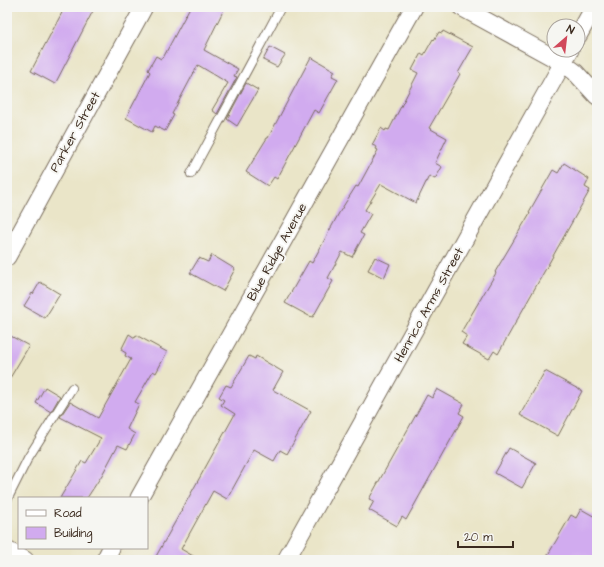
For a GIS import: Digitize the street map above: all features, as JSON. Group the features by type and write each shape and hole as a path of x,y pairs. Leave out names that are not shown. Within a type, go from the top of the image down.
{"street":[{"name":"Parker Street","path":"7,257 144,7"},
{"name":"Blue Ridge Avenue","path":"140,497 414,7"},
{"path":"461,7 546,47"},
{"path":"586,22 594,7"},
{"name":"Henrico Arms Street","path":"286,560 566,58"},
{"path":"568,58 575,72 597,96"},
{"path":"105,560 111,549"},
{"path":"7,550 25,560"}],"lane":[{"path":"191,174 281,7"},
{"path":"7,500 28,458 72,388"}],"building":[{"path":"65,7 95,7 55,84 31,71"},
{"path":"190,7 225,7 204,50 238,69 234,76 237,77 217,114 212,110 228,83 198,65 172,114 174,115 165,131 155,126 152,132 126,118 150,72 148,70 156,56 161,59 162,57 163,58"},
{"path":"443,31 473,47 458,73 460,74 429,128 447,138 435,163 442,167 435,179 429,176 416,203 381,184 365,210 371,214 360,233 364,235 352,257 342,252 328,278 333,281 313,317 309,316 285,303 309,261 312,263 339,213 356,186 358,187 378,150 376,149 377,147 372,145 381,128 385,131 386,129 389,130 418,73 412,70 421,53 424,55 433,39 434,40 439,32 442,33"},
{"path":"270,47 285,55 277,67 263,60"},
{"path":"311,57 335,71 332,76 338,79 319,113 314,110 277,179 274,177 268,186 246,172 268,138"},
{"path":"246,83 258,90 237,126 227,119"},
{"path":"564,163 589,179 585,187 590,190 498,354 494,351 489,359 462,344 467,336 461,332 496,273 495,272 530,213 529,212 553,170 558,173"},
{"path":"212,255 235,269 223,291 190,273 199,258 208,262"},
{"path":"375,257 390,264 384,278 368,270"},
{"path":"40,282 60,294 45,318 24,306"},
{"path":"7,334 29,346 7,383"},
{"path":"129,334 135,338 136,335 167,352 156,373 153,371 135,402 139,404 127,429 135,434 127,449 118,445 102,475 88,497 61,497 82,461 86,463 101,438 60,417 70,402 98,418 131,359 125,356 126,353 121,350"},
{"path":"249,356 255,359 256,356 283,372 273,390 311,411 287,454 280,450 274,461 254,450 227,499 213,491 181,549 200,560 154,560 235,414 221,405 224,400 219,397 226,385 231,387"},
{"path":"545,371 582,391 558,436 520,415"},
{"path":"45,387 60,396 51,412 36,403"},
{"path":"437,389 464,404 459,413 464,416 406,520 402,517 397,526 369,510 374,501 369,499 427,395 432,398"},
{"path":"509,448 536,463 522,488 495,473"},
{"path":"581,509 597,518 597,560 545,560 571,515 576,518"}]}
